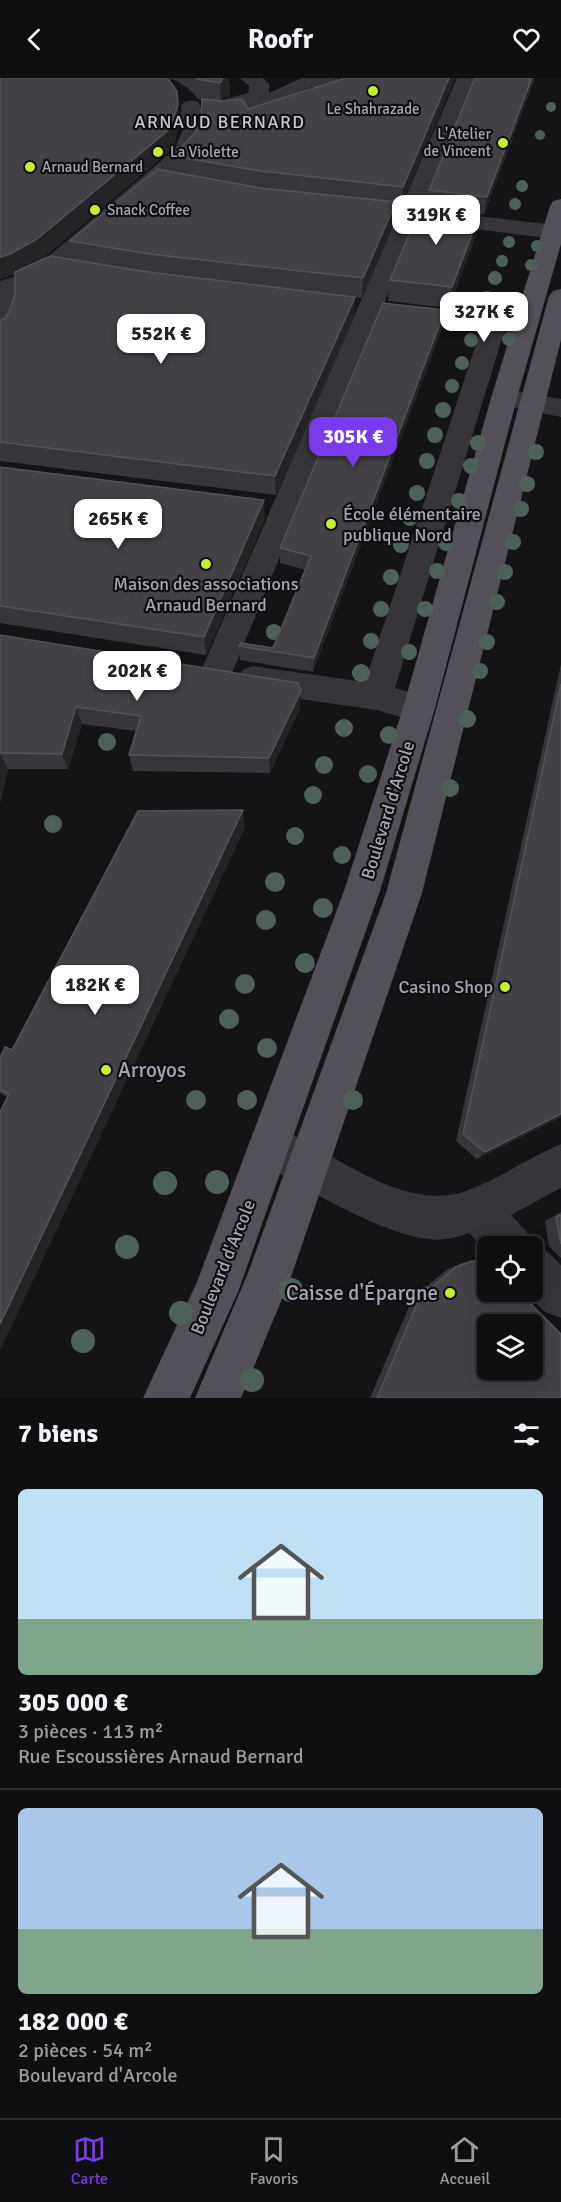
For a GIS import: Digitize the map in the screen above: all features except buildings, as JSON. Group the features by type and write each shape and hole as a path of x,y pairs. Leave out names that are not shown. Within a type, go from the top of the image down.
{"main road":[{"name":"Boulevard d'Arcole","path":"166,1398 216,1292 271,1145 362,891 419,708 532,403 511,325 558,219"},
{"name":"Boulevard d'Arcole","path":"218,1398 269,1277 404,893 561,296"}],"street":[{"path":"189,95 220,102 240,103 256,97 260,88 259,84 250,78"},
{"path":"189,95 224,111 254,108 302,84 323,78"},
{"path":"419,708 376,697 205,671 286,509 467,78"},
{"path":"0,331 8,309 3,288 24,281 51,266 184,152 192,131 189,95"},
{"path":"154,179 176,182"},
{"path":"383,212 409,215 558,219"},
{"path":"51,266 81,272"},
{"path":"345,306 511,325 376,697"},
{"path":"259,505 286,509"},
{"path":"271,1145 368,1197 420,1218 443,1218 475,1209 561,1165"},
{"path":"475,1209 501,1236"},
{"path":"543,1279 561,1296"}],"tunnel":[{"path":"316,78 323,80 351,78"}],"place":[{"name":"Le Shahrazade","path":"373,91"},
{"name":"L'Atelier de Vincent","path":"503,143"},
{"name":"La Violette","path":"158,152"},
{"name":"Arnaud Bernard","path":"30,167"},
{"name":"Snack Coffee","path":"95,210"},
{"name":"École élémentaire publique Nord","path":"331,524"},
{"name":"Maison des associations Arnaud Bernard","path":"206,564"},
{"name":"Casino Shop","path":"505,987"},
{"name":"Arroyos","path":"106,1070"},
{"name":"Caisse d'Épargne","path":"450,1293"}],"district":[{"name":"ARNAUD BERNARD","path":"220,122"}]}
